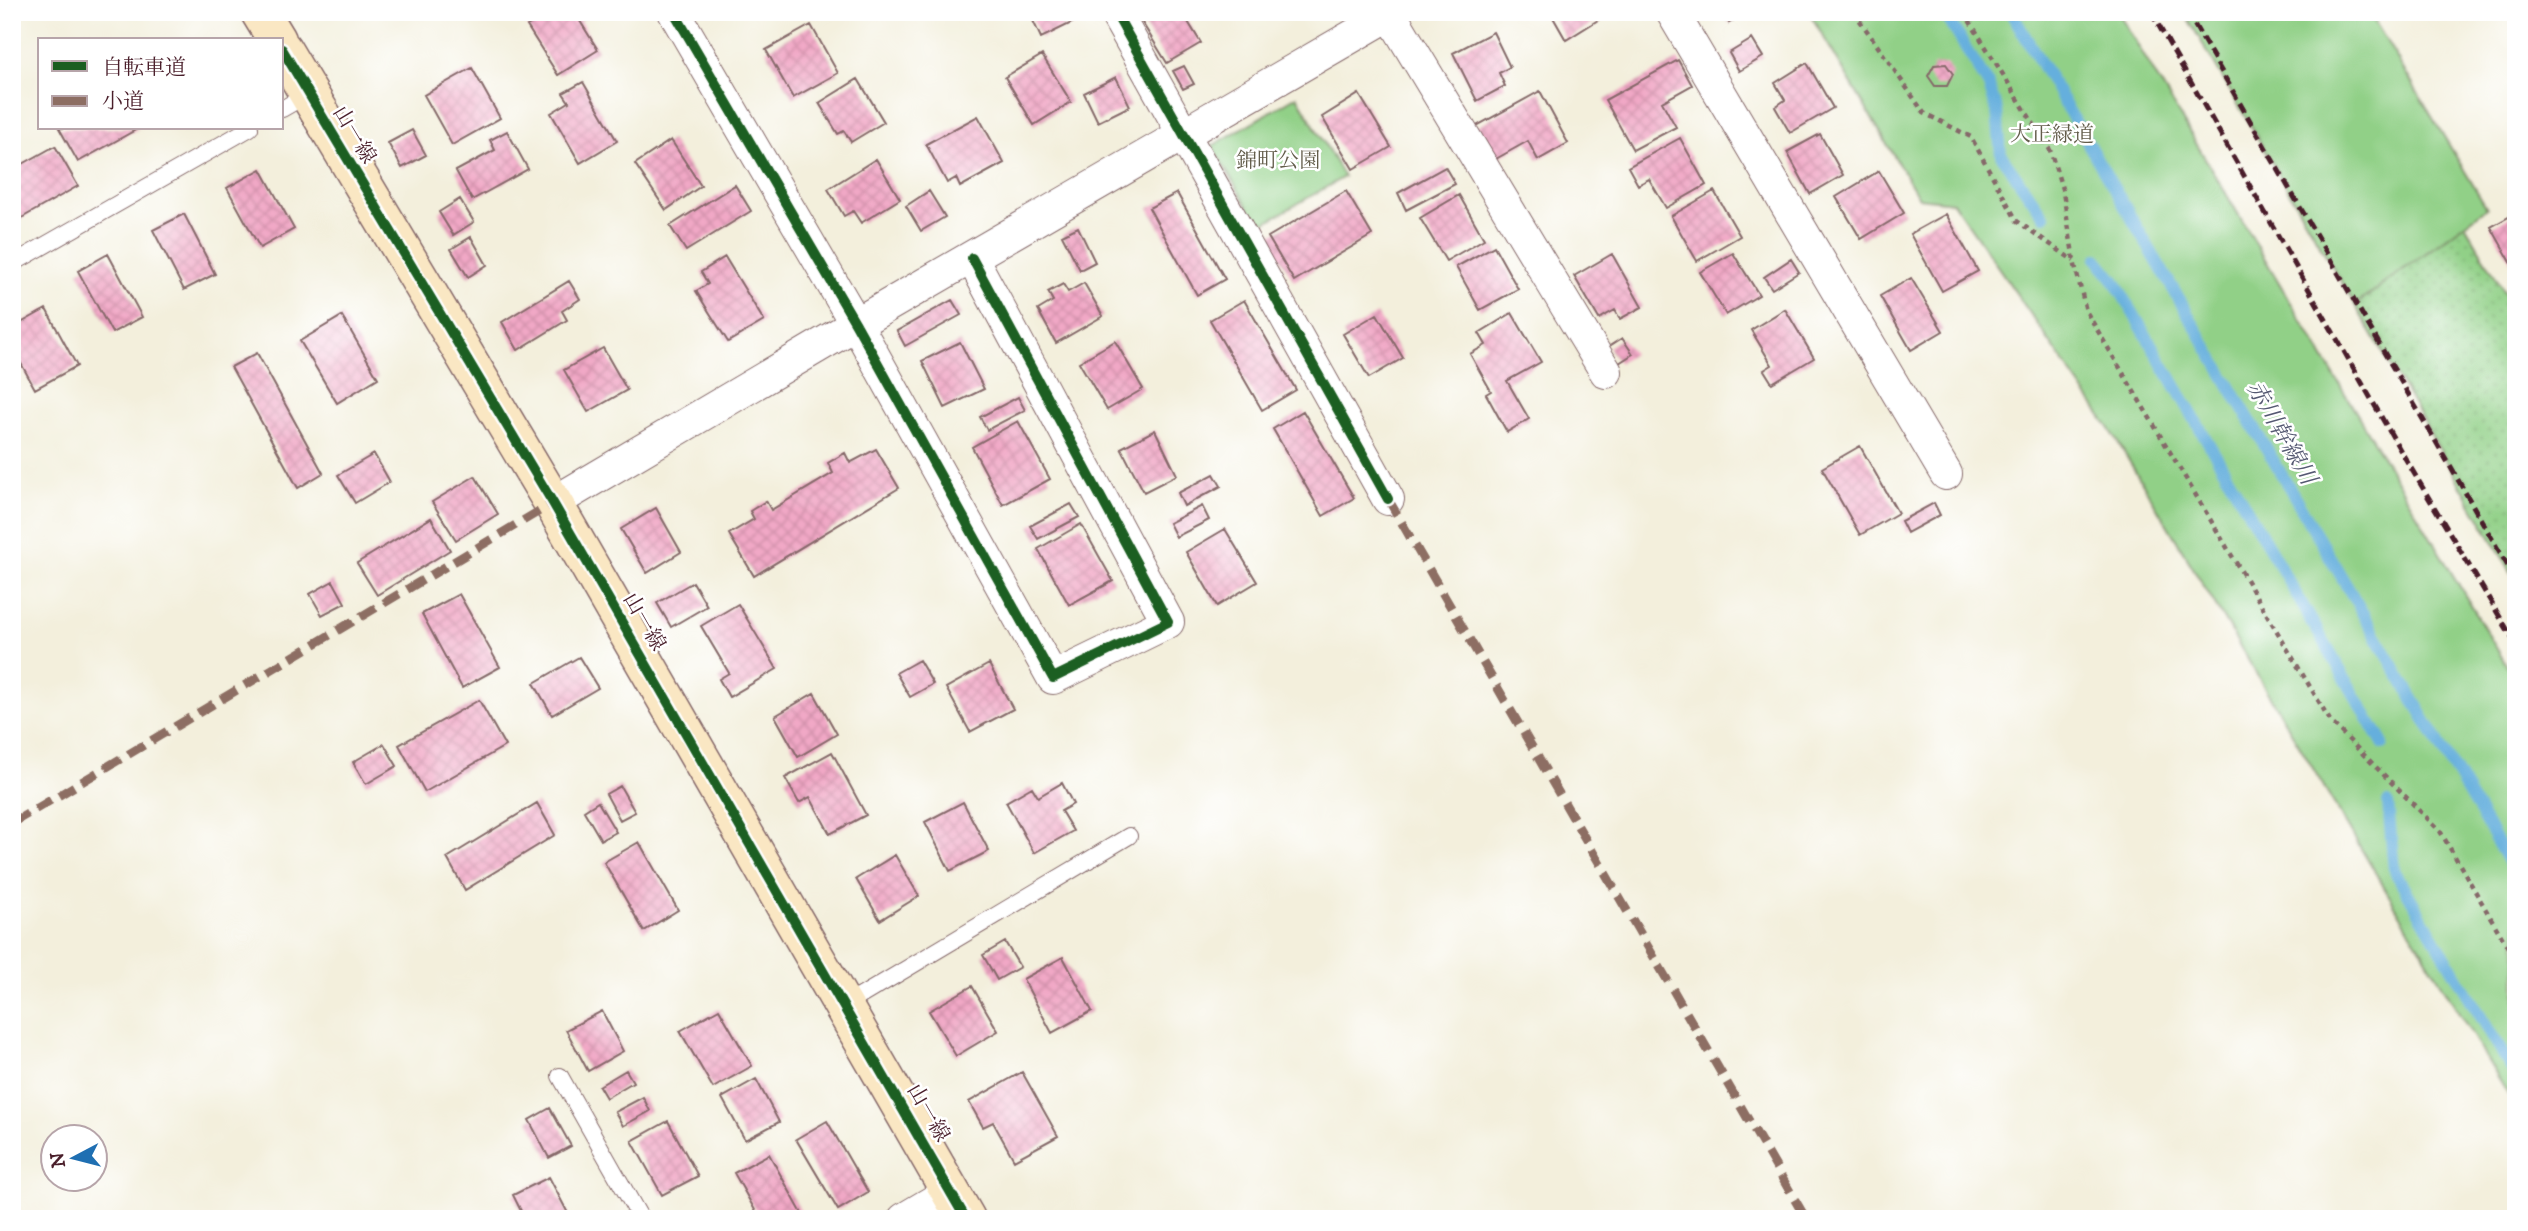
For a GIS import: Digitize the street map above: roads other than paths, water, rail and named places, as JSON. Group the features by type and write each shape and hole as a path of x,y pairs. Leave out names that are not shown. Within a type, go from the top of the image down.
{"street":[{"path":"260,12 276,38"},
{"path":"674,12 856,324 1053,678 1168,622 972,258"},
{"path":"1115,12 1388,499"},
{"path":"1672,12 1946,474"},
{"path":"553,503 1391,13 1606,372"},
{"name":"山一線","path":"284,57 295,102 553,503 958,1205"},
{"path":"904,1219 958,1205"}],"lane":[{"path":"12,264 246,130"},
{"path":"844,1006 1129,836"},
{"path":"560,1076 641,1219"}],"waterway":[{"path":"1940,12 1950,22 1989,86 1997,111 2001,155 2044,216"},
{"name":"赤川幹線川","path":"2011,12 2516,875"},
{"path":"2097,259 2114,280 2383,744"},
{"path":"2388,803 2394,870 2516,1076"}],"railway":[{"path":"2151,12 2399,448 2516,644"},
{"path":"2187,12 2516,580"}],"park label":[{"name":"大正緑道","path":"2052,135"},
{"name":"錦町公園","path":"1278,161"}]}
